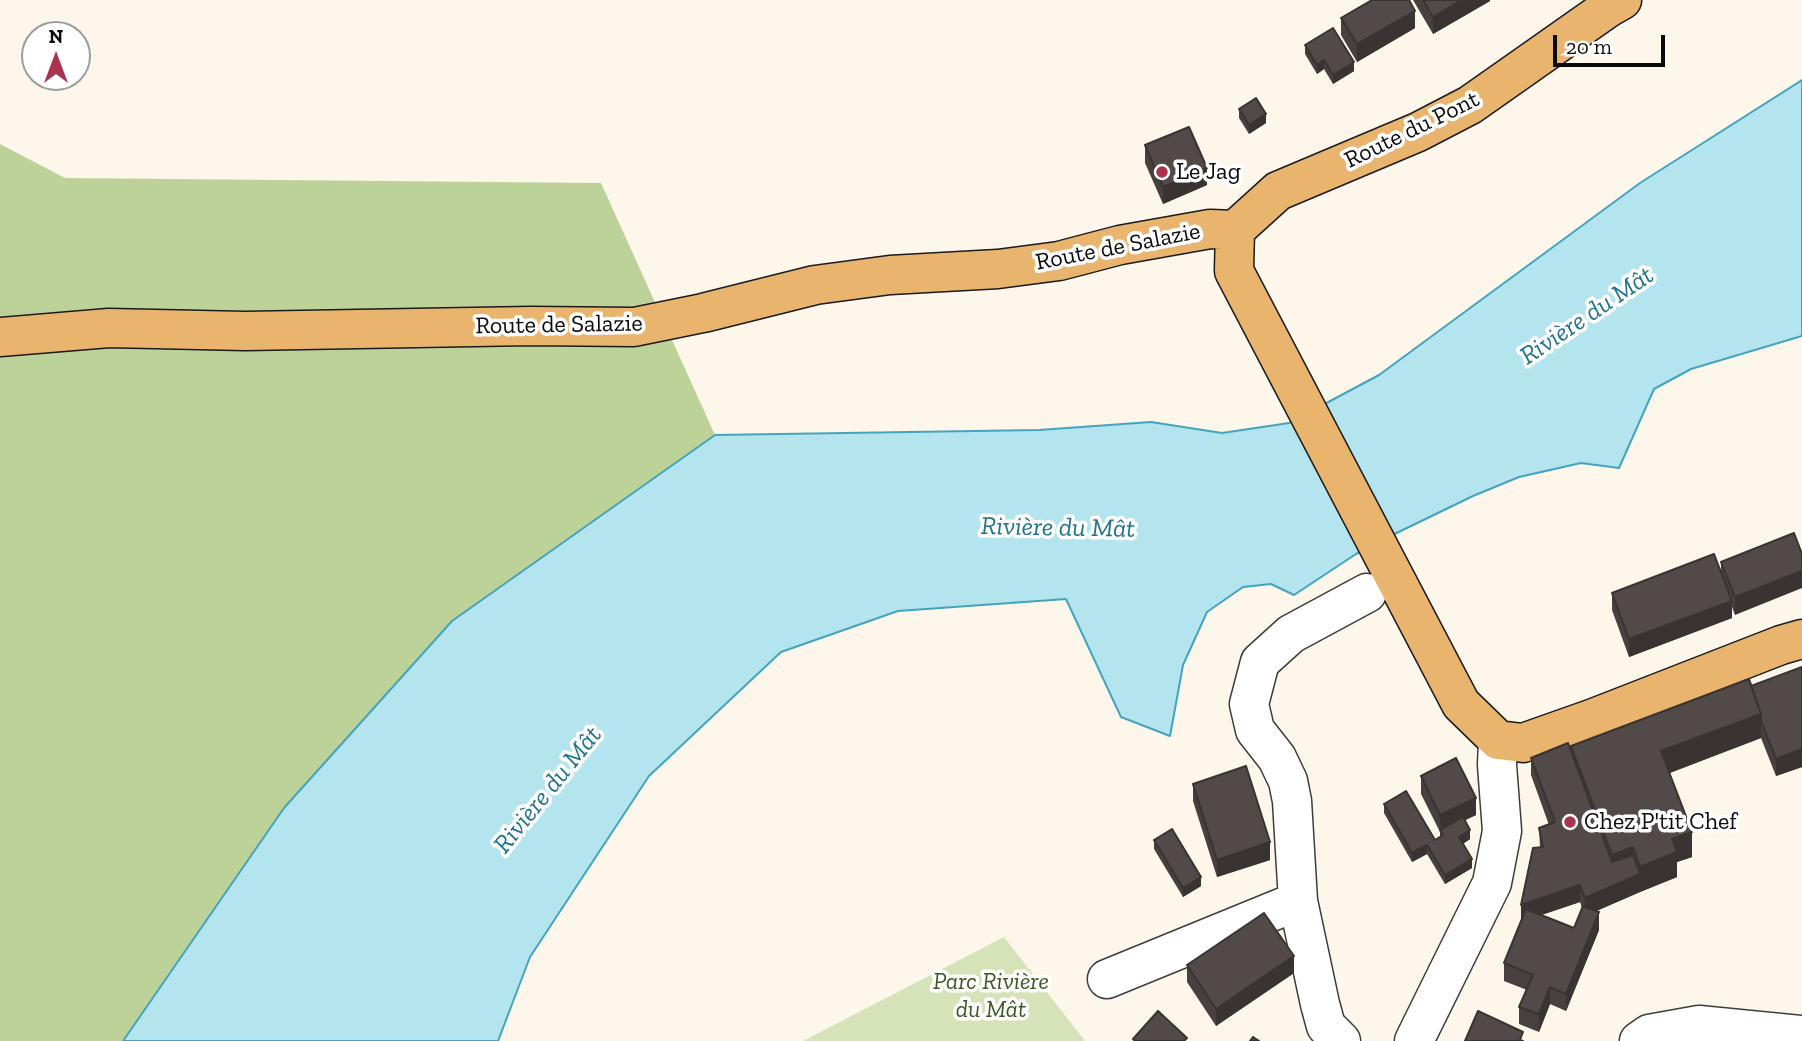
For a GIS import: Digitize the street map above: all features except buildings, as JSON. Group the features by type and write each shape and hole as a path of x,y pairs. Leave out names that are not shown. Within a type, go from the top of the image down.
{"main road":[{"name":"Route du Pont","path":"1235,230 1278,191 1418,132 1470,105 1622,0"},
{"name":"Route de Salazie","path":"0,337 109,328 245,331 634,327 816,285 890,275 999,269 1059,261 1120,245 1210,229 1235,230"},
{"path":"1235,230 1234,271 1461,704 1498,740 1523,743 1802,639"}],"street":[{"path":"1340,1041 1326,1026 1298,901 1289,781 1277,758 1255,730 1249,704 1260,662 1291,634 1367,593"},
{"path":"1414,1041 1492,883 1502,831 1498,740"},
{"path":"1107,979 1298,901"},
{"path":"1639,1041 1649,1034 1699,1025 1802,1035"}],"green space":[{"path":"0,144 65,178 601,183 715,435 452,621 284,808 123,1041 0,1041"},
{"name":"Parc Rivière du Mât","path":"1004,937 1085,1041 803,1041"}],"water":[{"name":"Rivière du Mât","path":"1802,80 1802,336 1691,369 1654,389 1619,468 1581,463 1519,477 1376,543 1294,595 1271,584 1243,587 1207,612 1183,665 1170,736 1121,717 1066,599 898,611 781,652 649,776 530,957 498,1041 123,1041 284,808 452,621 715,435 1039,430 1151,422 1222,433 1289,423 1379,375 1640,183"}],"place":[{"name":"Le Jag","path":"1162,172"},
{"name":"Chez P'tit Chef","path":"1570,822"}]}
